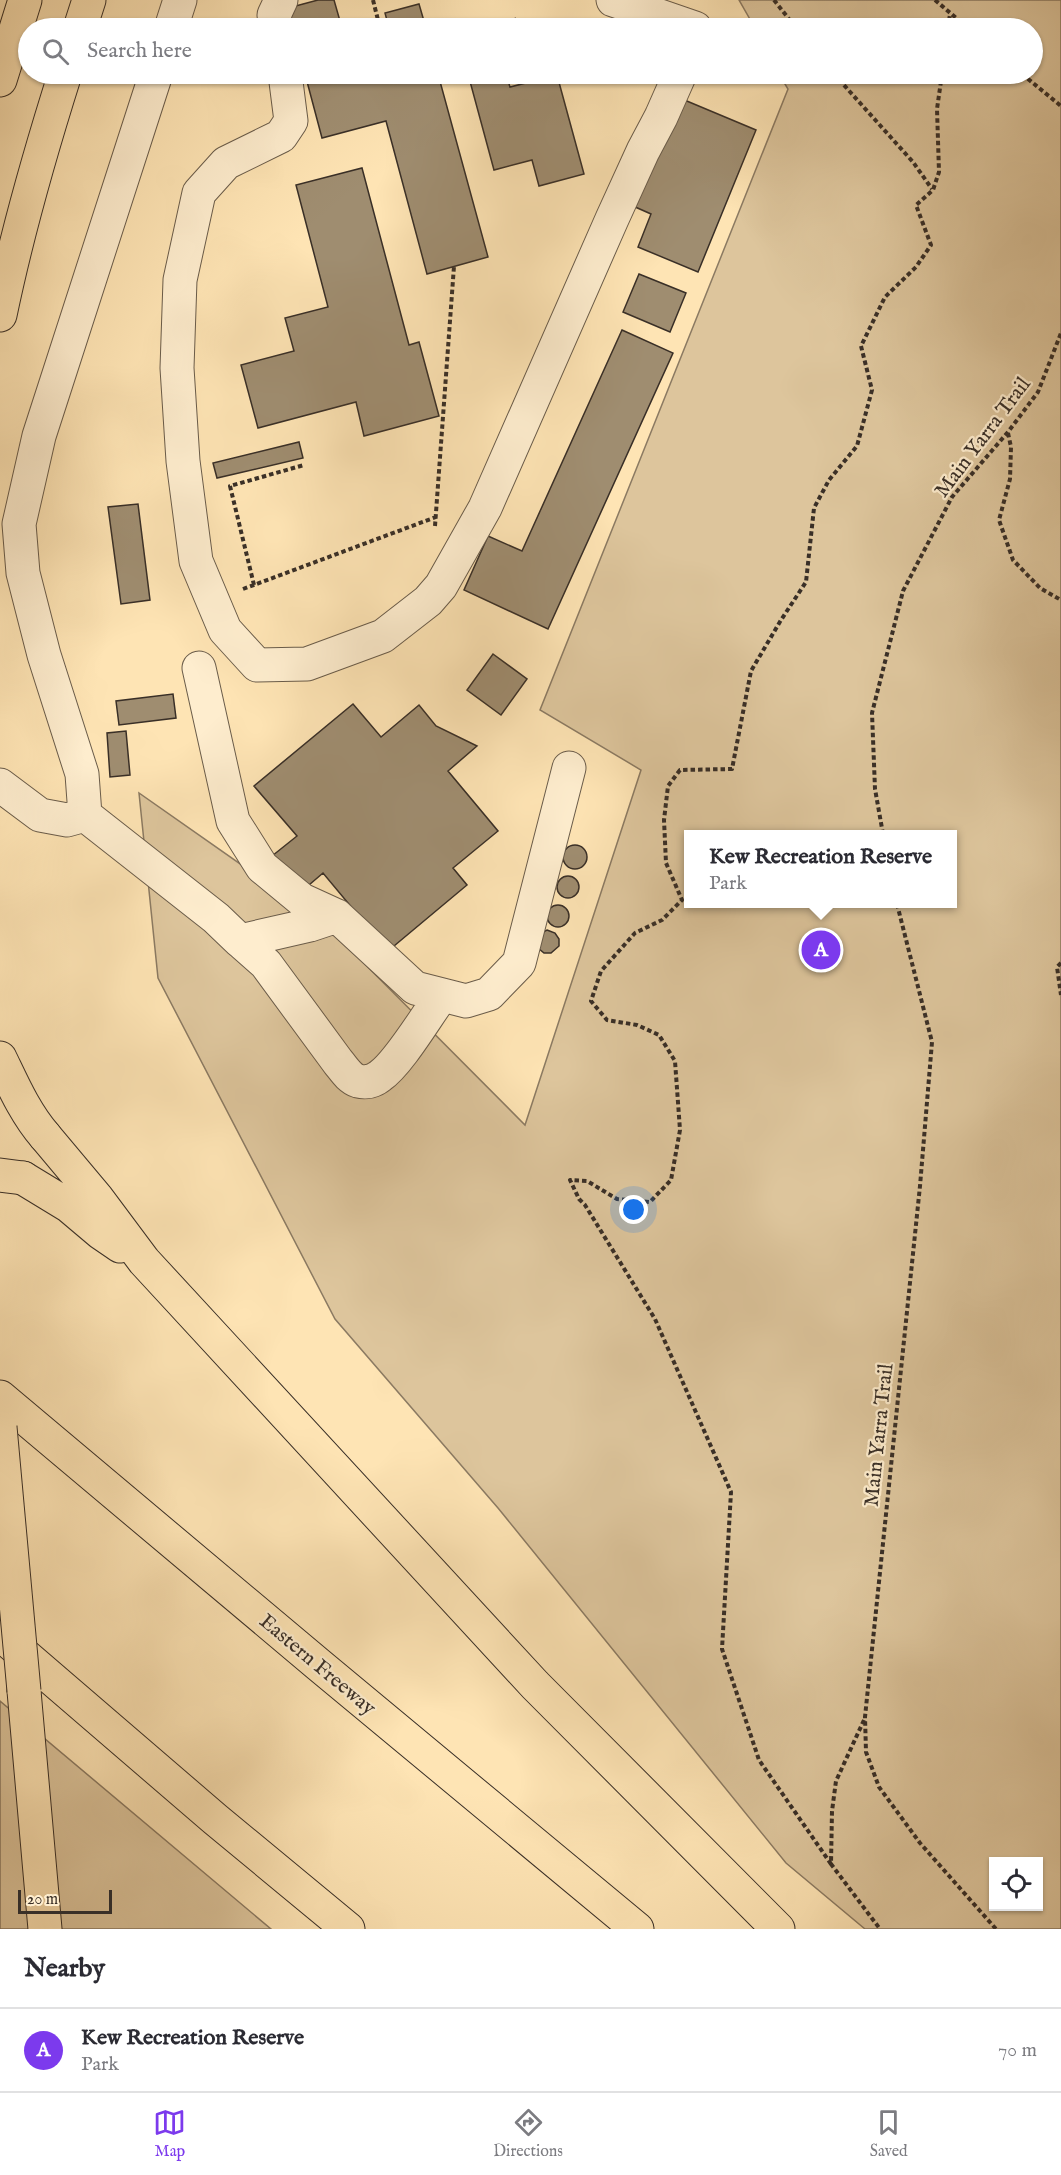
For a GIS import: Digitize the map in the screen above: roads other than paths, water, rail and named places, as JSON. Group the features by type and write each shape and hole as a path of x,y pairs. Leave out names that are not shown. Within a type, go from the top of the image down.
{"main road":[{"path":"19,18 25,0"},
{"path":"83,18 89,0"},
{"path":"0,80 18,22"},
{"path":"0,315 14,250 62,84"},
{"path":"0,1058 36,1126 97,1198 144,1261 535,1685 778,1929"},
{"path":"11,1176 69,1206 101,1233 144,1261"},
{"name":"Eastern Freeway","path":"0,1397 637,1929"},
{"path":"0,1427 45,1929"},
{"path":"0,1634 215,1819 348,1929"}],"lane":[{"path":"174,18 180,0"},
{"path":"274,18 281,0"},
{"path":"613,0 662,18"},
{"path":"153,84 39,436 19,524 23,573 44,656 82,774 85,815 216,918 266,964 338,1062 350,1077 359,1082 372,1081 382,1075 399,1056 442,994"},
{"path":"286,84 291,121 281,136 226,164 199,193 180,280 177,368 183,461 196,561 225,630 257,665 307,664 383,636 428,601 441,586 485,508 612,219 676,84"},
{"path":"199,668 233,821 261,867 302,900 337,916 415,988 466,1000 489,994 519,963 569,768"},
{"path":"0,785 40,815 67,820 85,815"},
{"path":"240,941 310,925 337,916"}],"place":[{"name":"Kew Recreation Reserve","path":"821,950"}]}
